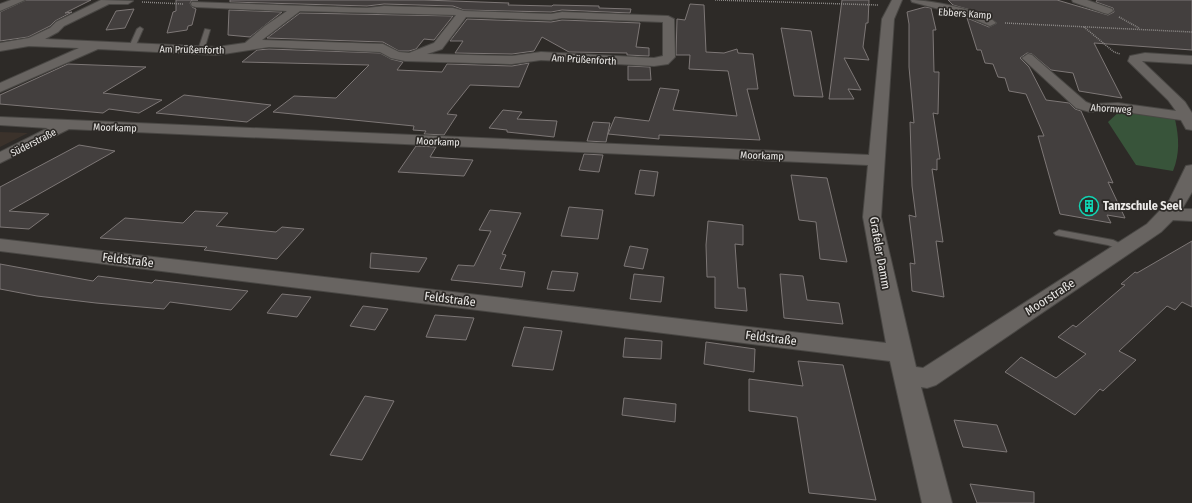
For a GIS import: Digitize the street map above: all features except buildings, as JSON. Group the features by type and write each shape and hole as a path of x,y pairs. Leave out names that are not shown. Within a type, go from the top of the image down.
{"street":[{"path":"0,8 20,0"},
{"path":"29,42 54,30 60,24 109,0 128,2"},
{"path":"916,0 970,14 990,22"},
{"path":"1077,0 1108,12"},
{"name":"Grafeler Damm","path":"895,3 887,26 872,217 900,353 937,503"},
{"name":"Am Prüßenforth","path":"0,88 96,46 217,51 250,44 270,43 383,48 395,55 405,57 512,60 541,56 654,62 664,61 668,57 668,19 562,15 551,17 463,14 445,11 384,9 367,11 196,4"},
{"path":"250,44 269,28 298,8"},
{"path":"405,57 438,46 463,14"},
{"path":"0,47 29,42 96,46"},
{"path":"1190,123 1177,101 1162,85 1136,64 1134,59 1145,57 1192,60"},
{"name":"Ahornweg","path":"1028,58 1080,105 1090,108 1118,107 1190,123"},
{"name":"Moorkamp","path":"0,121 877,160"},
{"name":"Süderstraße","path":"0,158 65,125"},
{"path":"1170,214 1188,194 1192,170"},
{"path":"1170,214 1192,215"},
{"name":"Moorstraße","path":"905,375 927,378 1124,248 1170,214"},
{"name":"Feldstraße","path":"0,245 900,353"}],"lane":[{"path":"132,47 140,29"},
{"path":"200,50 207,30"},
{"path":"1059,233 1110,242 1124,248"}],"path":[{"path":"715,0 895,3"},
{"path":"128,2 196,4"},
{"path":"1108,12 1141,29"},
{"name":"Ebbers Kamp","path":"990,22 1192,32"},
{"path":"1084,26 1114,52 1134,59"}],"shaded area":[{"path":"0,132 28,133 0,147"}],"green space":[{"path":"1121,110 1175,119 1178,145 1177,158 1173,171 1136,165 1108,122"}],"place":[{"name":"Tanzschule Seel","path":"1089,206"}]}
